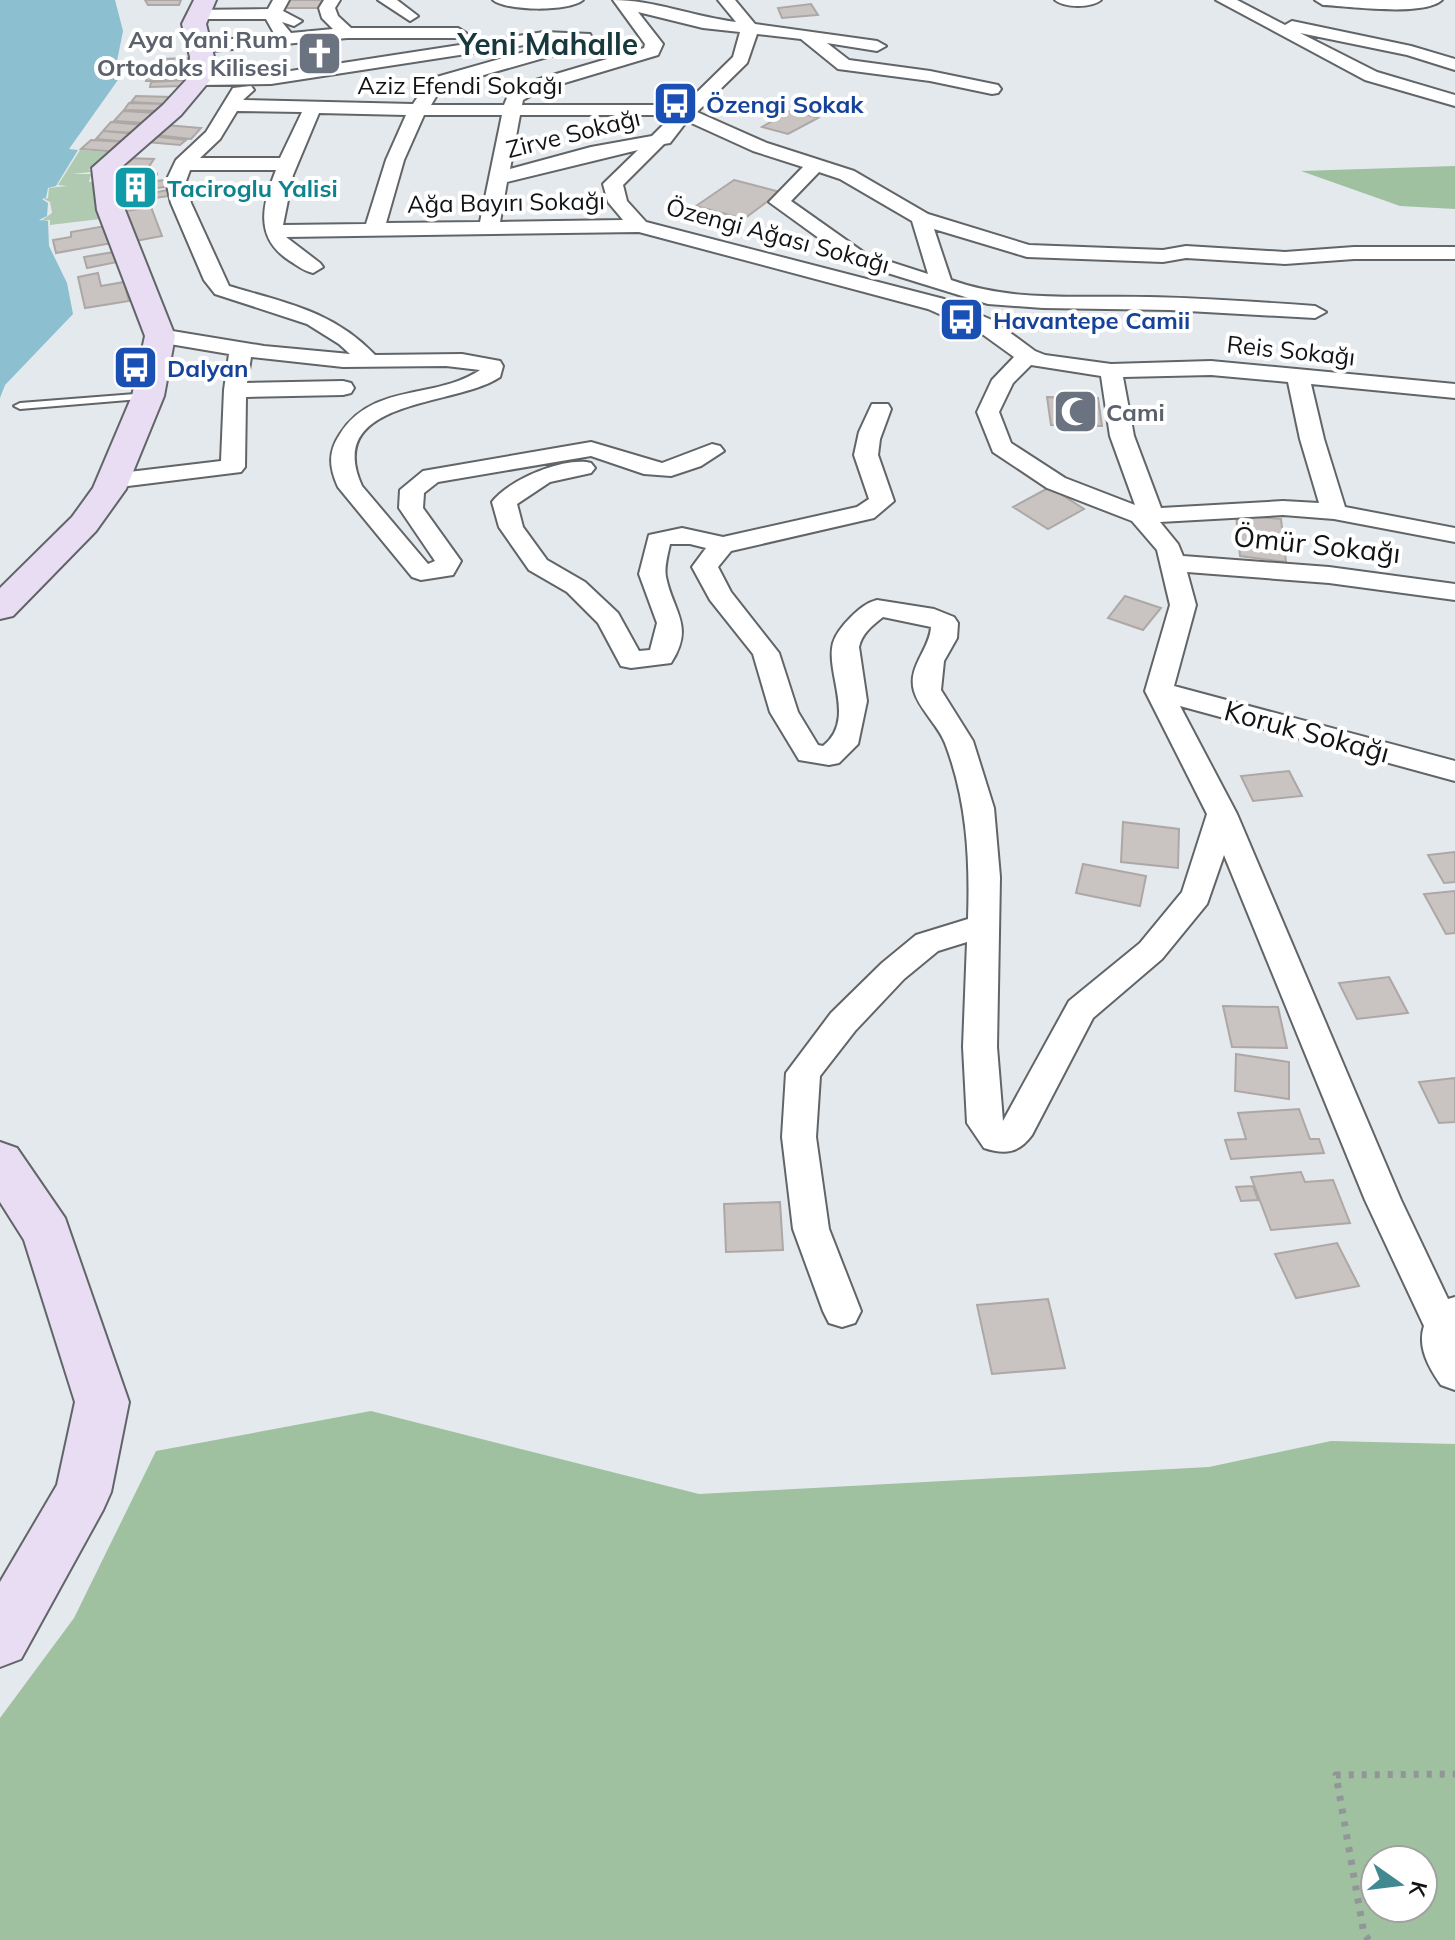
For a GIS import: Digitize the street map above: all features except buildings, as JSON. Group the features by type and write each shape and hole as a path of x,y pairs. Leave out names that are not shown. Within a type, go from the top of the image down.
{"main road":[{"path":"0,608 84,524 112,481 148,396 160,336 111,210 105,168 135,145 199,80 201,47 194,24 202,7"},
{"path":"0,1162 47,1233 102,1402 83,1492 0,1638"}],"street":[{"path":"332,0 327,8 330,18 347,33"},
{"path":"386,0 410,16"},
{"path":"726,0 750,28"},
{"path":"1063,0 1093,0"},
{"path":"1323,0 1425,1"},
{"path":"544,37 534,25 500,11 502,1 565,1"},
{"path":"622,1 703,23 877,46"},
{"path":"488,230 496,179 509,140 515,102 535,86 652,51 654,44 628,21 622,1"},
{"path":"1231,1 1273,28 1371,76 1455,101"},
{"path":"202,7 278,7 323,35"},
{"path":"278,7 274,23 287,39"},
{"path":"1273,28 1302,26 1455,65"},
{"name":"Özengi Ağası Sokağı","path":"750,28 741,59 663,139 613,184 618,202 639,226 939,294 1027,356"},
{"path":"201,47 347,33 501,32 544,37"},
{"path":"804,34 844,65 930,76 992,89"},
{"path":"199,80 258,79 544,37 590,35 572,45 425,86 428,95 417,110 397,155 374,230"},
{"path":"470,74 515,102"},
{"path":"258,79 255,87 239,92 213,135 182,168 176,181 181,203 214,280 222,290 315,319 347,339 369,362"},
{"name":"Aziz Efendi Sokağı","path":"231,105 417,110 515,102 688,112"},
{"path":"313,107 275,201 271,223 277,241 313,267"},
{"path":"688,112 760,147 847,175 921,218 1027,251 1163,256 1186,252 1285,258 1354,253 1455,253"},
{"name":"Zirve Sokağı","path":"496,179 591,153 663,139"},
{"path":"182,168 289,164"},
{"path":"816,165 779,202 859,258 939,294 957,291 1006,299 1206,304 1315,312"},
{"path":"921,218 939,294"},
{"name":"Ağa Bayırı Sokağı","path":"274,231 639,226"},
{"path":"160,336 241,349 369,362 474,360 492,366 492,372 479,383 401,400 364,416 346,436 342,465 349,486 421,572 444,570 448,561 411,508 412,490 431,476 591,449 609,453 618,459 669,470 712,451"},
{"path":"112,481 233,467 235,390 241,349"},
{"path":"1027,356 1003,380 988,412 1001,447 1056,483 1146,516 1283,508 1334,512 1455,535"},
{"name":"Reis Sokağı","path":"1027,356 1111,371 1211,368 1299,379 1455,391"},
{"path":"1111,371 1122,436 1146,516 1169,549 1183,605 1159,691 1222,814 1383,1200 1448,1319 1438,1340 1443,1356 1455,1373"},
{"path":"1299,379 1312,439 1334,512"},
{"path":"235,390 343,388"},
{"path":"618,459 542,477 504,502 511,527 538,565 576,587 609,619 631,660 661,657 670,633 670,623 652,574 658,540 672,534 697,536 722,545 865,513 882,501 880,488 868,467 866,442 880,409"},
{"path":"722,545 705,567 719,594 766,653 784,712 809,753 829,756 844,744 854,698 843,653 853,627 877,608 925,615 945,623 944,638 930,661 927,690 959,741 979,808 985,877 980,1047 984,1123 996,1138 1010,1138 1020,1125 1081,1010 1151,951 1196,896 1222,814"},
{"name":"Ömür Sokağı","path":"1173,563 1329,575 1455,592"},
{"name":"Koruk Sokağı","path":"1159,691 1455,771"},
{"path":"842,1311 811,1229 799,1137 803,1073 843,1022 893,971 927,943 983,926"}],"lane":[{"path":"20,406 148,396"}],"path":[{"path":"107,178 182,168"},
{"path":"1369,1940 1364,1934 1336,1775 1455,1774"}],"green space":[{"path":"80,150 110,152 89,169 91,172 72,174 91,174 89,182 96,182 100,219 50,225 50,220 41,221 52,213 50,202 44,199 48,198 49,188 67,186 58,185"},
{"path":"1455,166 1455,209 1400,206 1301,171"},
{"path":"371,1411 699,1494 1209,1467 1331,1441 1455,1444 1455,1940 0,1940 0,1718 74,1618 156,1451"}],"water":[{"path":"0,0 115,0 123,31 116,66 125,70 69,149 78,150 56,186 48,188 46,198 42,199 48,203 47,216 39,220 48,221 49,246 67,283 73,314 5,385 0,398"}],"place":[{"name":"Aya Yani Rum Ortodoks Kilisesi","path":"319,53"},
{"name":"Özengi Sokak","path":"675,104"},
{"name":"Taciroglu Yalisi","path":"136,188"},
{"name":"Havantepe Camii","path":"962,320"},
{"name":"Dalyan","path":"136,368"},
{"name":"Cami","path":"1075,412"}],"district":[{"name":"Yeni Mahalle","path":"548,44"}]}
